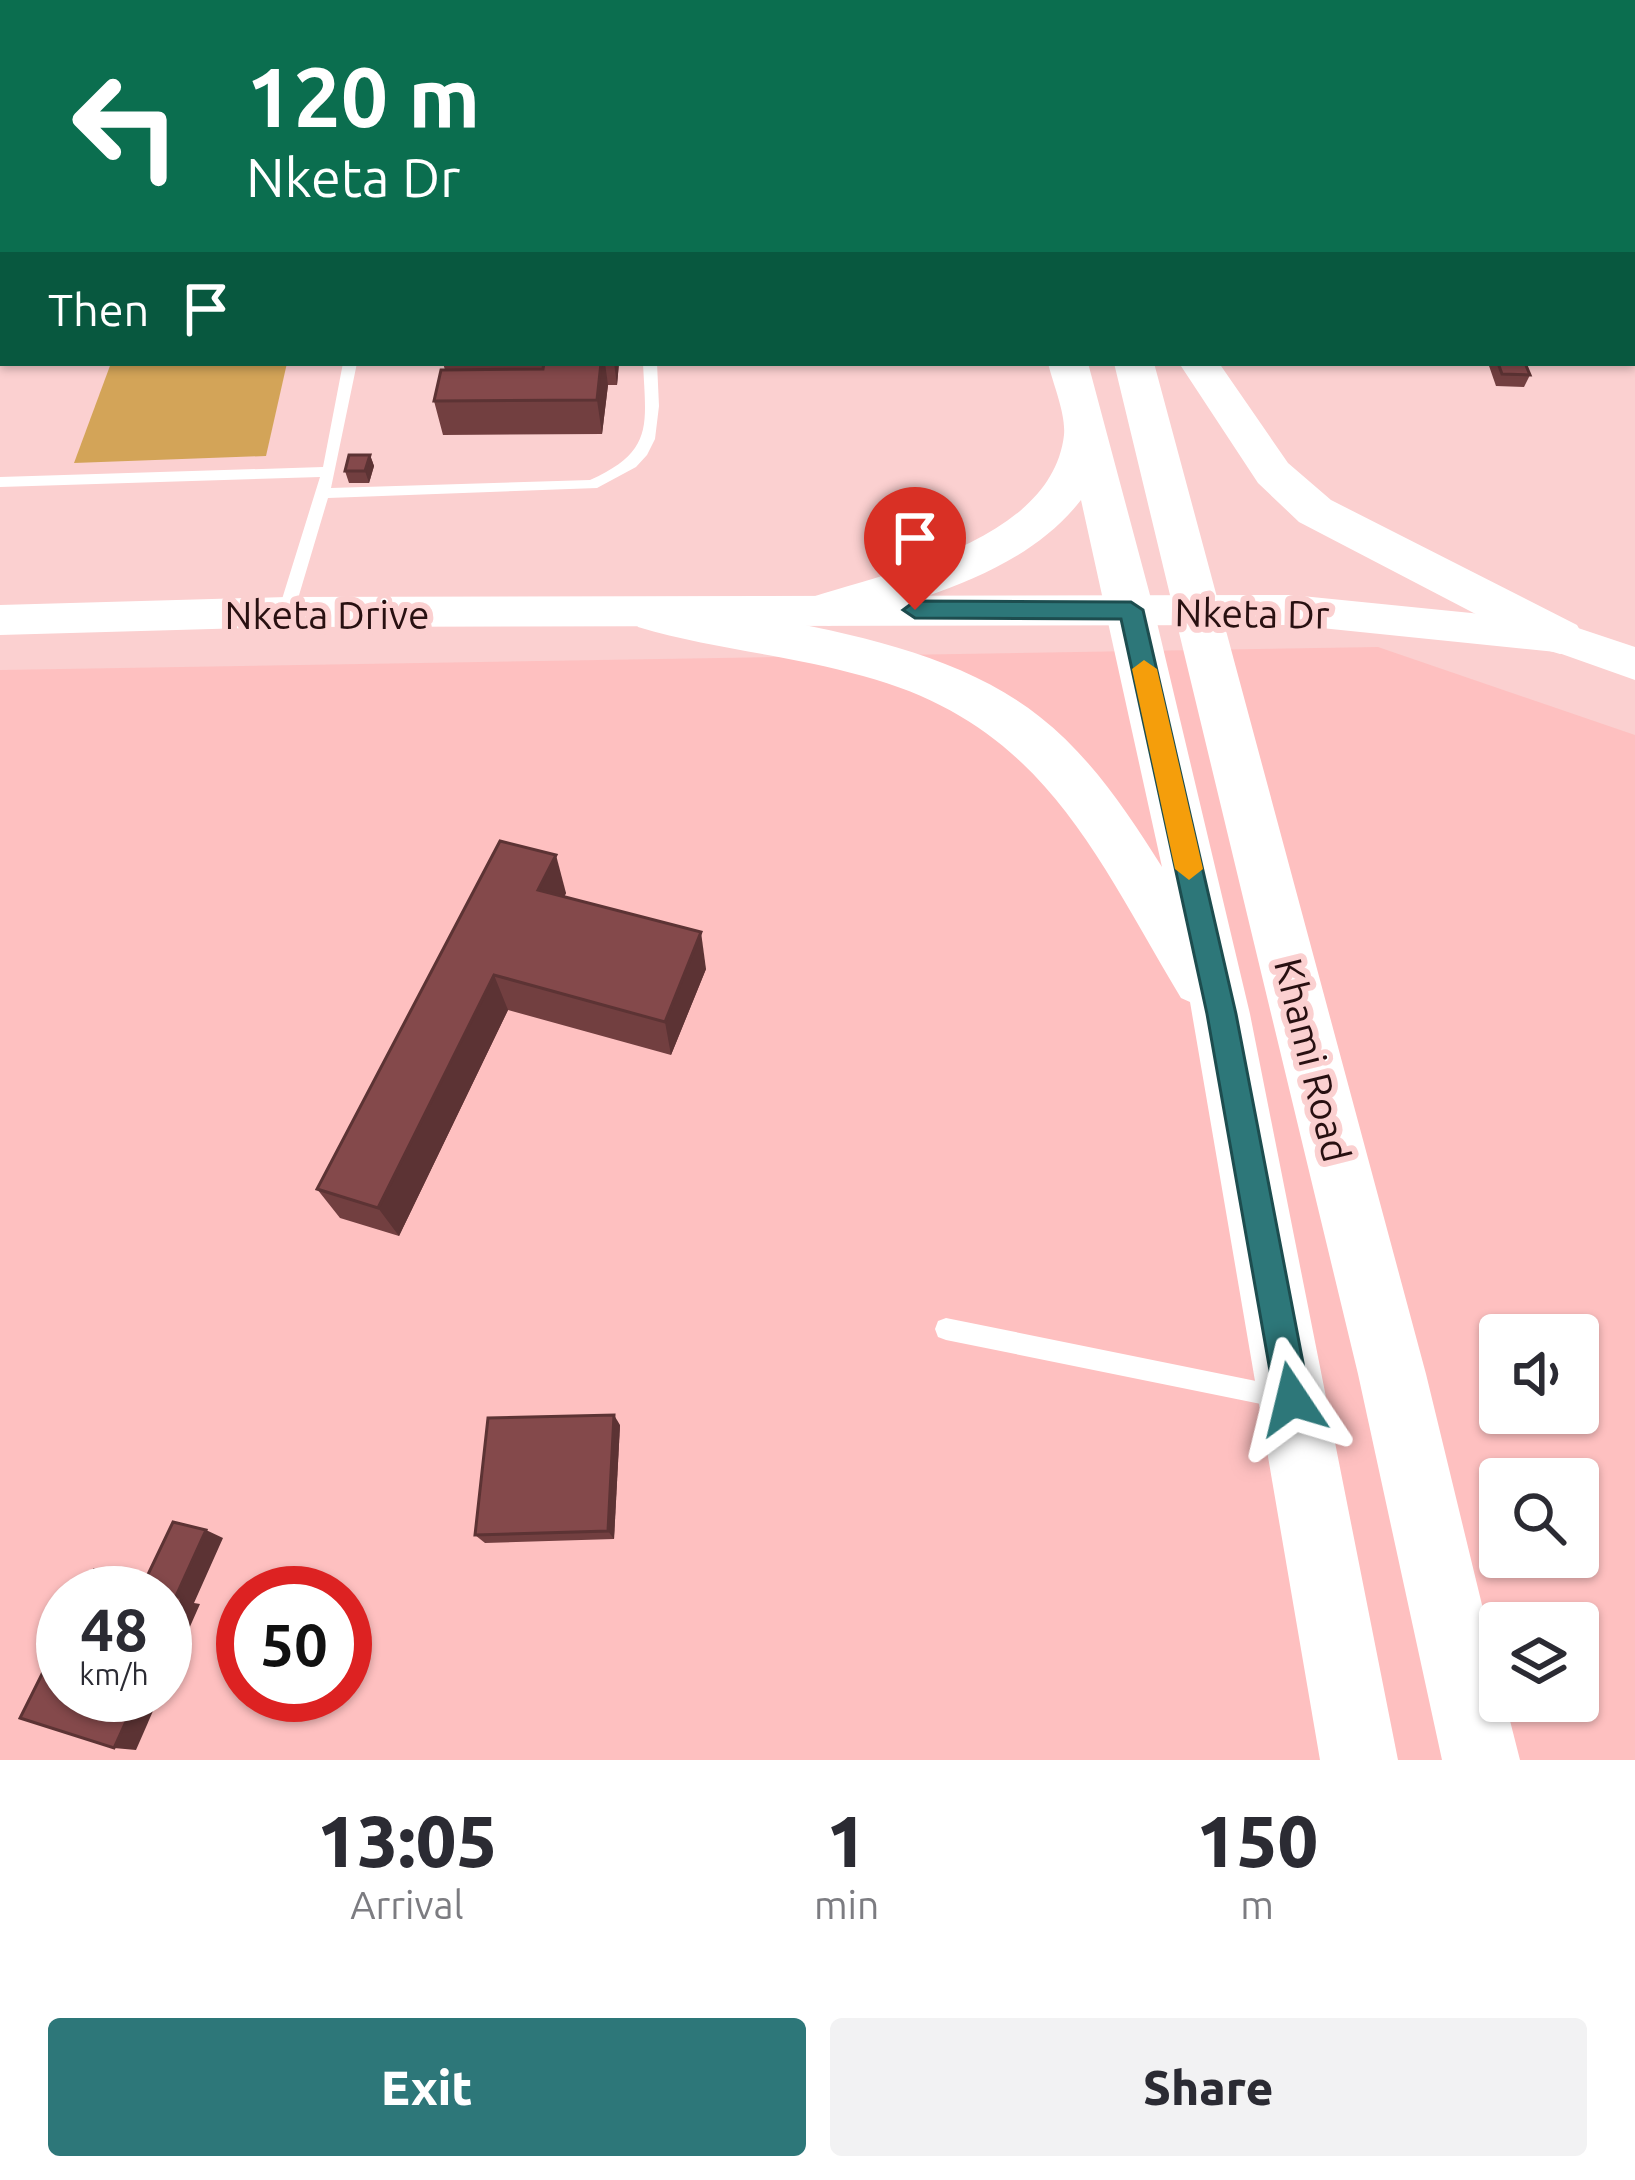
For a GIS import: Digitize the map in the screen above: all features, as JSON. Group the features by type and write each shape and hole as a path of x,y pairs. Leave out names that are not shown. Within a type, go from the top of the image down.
{"main road":[{"name":"Khami Road","path":"1069,366 1131,610 1222,1014 1359,1760"},
{"name":"Khami Road","path":"1135,366 1392,1374 1481,1760"},
{"path":"1201,366 1273,473 1315,511 1560,637"},
{"path":"829,609 1006,542 1046,514 1067,488 1084,434"},
{"path":"655,615 921,672 1010,719 1057,761 1085,796 1222,1014"}],"street":[{"name":"Nketa Dr","path":"655,615 829,609 1314,612 1560,637"},
{"name":"Nketa Drive","path":"0,620 286,612 655,615"},
{"path":"1560,637 1635,664"}],"lane":[{"path":"286,612 329,472 349,366"},
{"path":"323,493 605,480 641,458 653,432 650,366"},
{"path":"0,482 329,472"},
{"path":"946,1329 1292,1399"}],"shaded area":[{"path":"110,366 286,366 266,456 74,463"},
{"path":"1378,647 1635,735 1635,1760 0,1760 0,670"}],"building":[{"path":"601,366 597,400 434,401 441,370"},
{"path":"1499,366 1526,366 1530,375 1502,374"},
{"path":"349,455 370,455 365,471 345,471"},
{"path":"500,841 556,855 538,890 701,932 665,1022 494,975 378,1208 317,1189"},
{"path":"614,1415 608,1531 475,1535 488,1418"},
{"path":"173,1522 206,1530 190,1566 152,1566"},
{"path":"36,1686 36,1722 126,1722 114,1748 20,1718"}],"slow traffic":[{"path":"1144,669 1189,869"}],"route":[{"path":"915,610 1131,610 1222,1014 1292,1399"}]}
